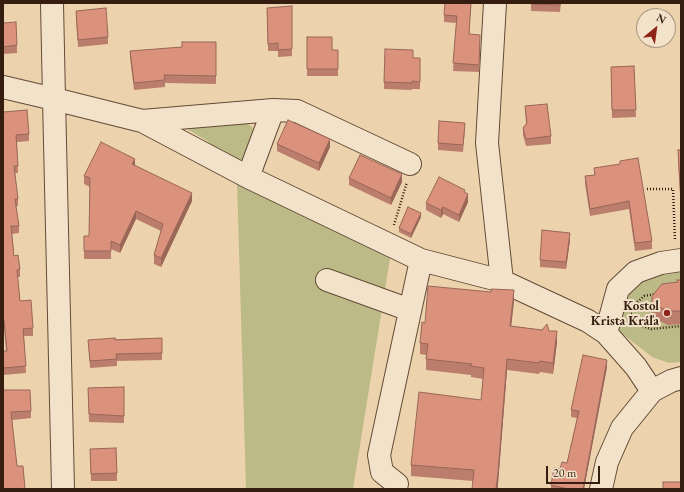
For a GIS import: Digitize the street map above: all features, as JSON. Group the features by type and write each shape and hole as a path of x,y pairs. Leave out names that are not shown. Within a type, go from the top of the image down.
{"street":[{"path":"52,3 63,489"},
{"path":"496,3 487,143 502,281"},
{"path":"3,87 142,121 248,177 421,260 502,281 588,321 608,325 652,391"},
{"path":"142,121 272,110 297,111 410,164"},
{"path":"248,177 272,110"},
{"path":"397,484 382,472 379,455 421,260"},
{"path":"608,325 618,289 636,272 661,263 678,261"},
{"path":"327,280 410,310"},
{"path":"601,489 607,462 622,428 652,391 671,381 681,378"}],"path":[{"path":"387,244 401,207 410,164"},
{"path":"647,189 673,189 678,261"},
{"path":"658,294 644,296 634,305 633,314 639,325 650,329 681,326"},
{"path":"608,325 633,314"}],"shaded area":[{"path":"240,118 252,127 255,135 246,157 241,161 207,152 209,142 182,126"},
{"path":"237,181 392,246 353,489 246,489"},
{"path":"681,268 681,362 669,363 652,357 620,332 616,324 622,323 620,309 621,299 643,278"}],"building":[{"path":"445,3 471,3 469,34 480,35 479,65 453,63 457,16 444,15"},
{"path":"531,3 561,3 560,5"},
{"path":"292,6 292,49 278,50 278,43 268,44 267,8"},
{"path":"106,8 108,37 78,40 76,11"},
{"path":"16,22 17,45 3,47 3,23"},
{"path":"307,37 332,37 332,50 338,50 338,69 307,69"},
{"path":"182,42 216,42 216,76 164,75 165,80 134,83 130,51 182,47"},
{"path":"385,49 413,50 413,58 420,58 420,82 384,82"},
{"path":"634,66 636,110 612,110 611,67"},
{"path":"547,104 551,136 526,139 523,128 527,123 525,106"},
{"path":"27,110 29,134 16,135 18,166 14,166 18,199 15,199 19,226 11,226 14,256 18,255 20,269 17,270 20,301 31,300 33,328 23,329 26,366 3,368 3,351 7,351 3,320 3,112"},
{"path":"288,120 330,139 319,163 277,144"},
{"path":"439,121 465,123 463,145 438,143"},
{"path":"101,142 135,159 132,164 192,193 161,258 154,255 163,224 136,211 120,245 111,241 111,251 84,251 84,236 89,236 90,178 84,176"},
{"path":"678,150 681,150 681,202"},
{"path":"360,155 402,174 391,198 349,178"},
{"path":"638,158 652,241 635,243 629,201 590,209 585,176 595,175 594,168 620,164 620,161"},
{"path":"439,177 465,190 464,192 468,194 459,215 443,207 441,210 426,203"},
{"path":"408,207 421,213 411,234 399,228"},
{"path":"542,230 570,233 566,262 540,260"},
{"path":"677,280 681,280 681,311 668,311 652,304 652,296 662,284 678,282"},
{"path":"428,286 491,292 491,289 514,290 510,326 542,330 547,324 549,331 557,331 553,363 540,361 539,363 507,359 496,489 472,489 474,470 411,465 419,392 481,400 484,368 471,366 472,364 426,359 428,344 420,343 422,322 425,323"},
{"path":"115,338 115,340 162,338 162,353 116,354 117,359 90,361 88,340"},
{"path":"583,355 607,360 583,489 568,489 551,485 554,468 560,469 562,462 567,463 579,411 571,410"},
{"path":"124,387 124,416 89,414 88,388"},
{"path":"3,390 30,390 31,411 11,412 17,466 23,466 25,489 3,489"},
{"path":"116,448 117,473 91,474 90,449"},
{"path":"663,482 681,482 681,489 663,489"}],"place":[{"name":"Kostol Krista Kráľa","path":"667,313"}]}
